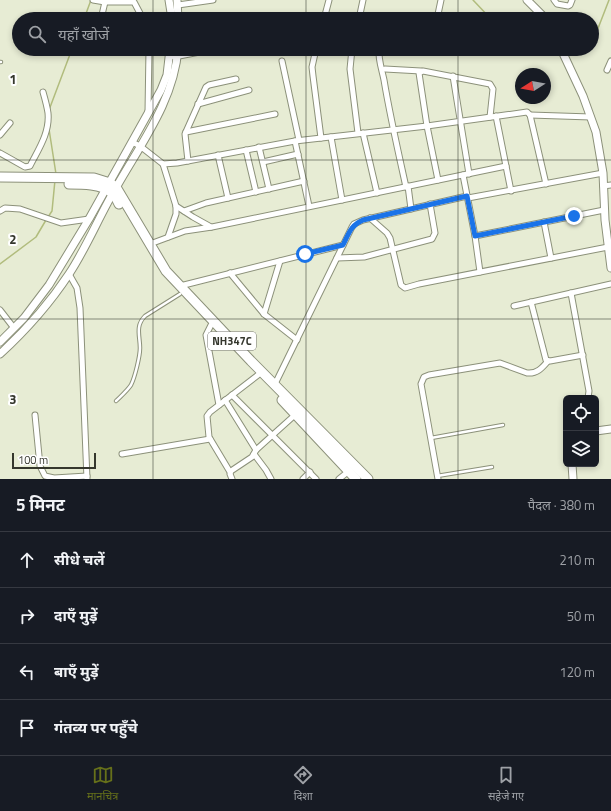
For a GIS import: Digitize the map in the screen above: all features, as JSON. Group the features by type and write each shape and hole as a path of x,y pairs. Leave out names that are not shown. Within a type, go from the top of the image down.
{"highway":[{"path":"0,177 76,181 94,186 111,188"},
{"path":"0,182 76,181"},
{"name":"NH347C","path":"111,188 180,290 211,326 356,479"},
{"name":"NH347C","path":"134,223 158,270 275,384 368,479"}],"main road":[{"path":"169,0 171,12"},
{"path":"527,0 539,12"},
{"path":"0,342 24,318 49,285 89,219 149,132 173,80 177,56"},
{"path":"564,56 584,96 596,132 603,173 604,210 608,225 608,247 611,268"},
{"path":"0,354 41,311 69,274 132,142 165,82 169,57"},
{"path":"599,431 611,429"},
{"path":"572,467 574,479"}],"street":[{"path":"93,0 104,2 134,2 139,12"},
{"path":"177,3 213,0"},
{"path":"326,12 329,0"},
{"path":"360,12 363,0"},
{"path":"438,12 441,0"},
{"path":"554,0 557,4 568,6 572,0"},
{"path":"102,12 104,2"},
{"path":"148,113 149,56"},
{"path":"314,56 312,67 321,138"},
{"path":"351,56 350,69 360,133 377,193"},
{"path":"379,56 392,130 407,187 411,209"},
{"path":"282,61 297,140 298,154 309,206"},
{"path":"607,70 611,61"},
{"path":"385,68 423,71 490,84 493,88 490,117"},
{"path":"421,72 419,75 427,126 438,180"},
{"path":"453,76 469,174"},
{"path":"188,161 185,139 186,132 198,104 208,86 236,79"},
{"path":"198,104 248,90"},
{"path":"0,153 25,167 30,166 44,139 47,125 48,112 43,92"},
{"path":"163,164 188,161 297,140 427,126 527,112 530,115 591,117"},
{"path":"186,132 275,114"},
{"path":"530,115 546,184"},
{"path":"496,116 511,191"},
{"path":"0,135 10,122"},
{"path":"330,137 342,200"},
{"path":"132,142 140,146 163,164 176,206 176,214 168,237"},
{"path":"260,148 269,189"},
{"path":"246,150 256,192"},
{"path":"263,162 298,154"},
{"path":"218,155 228,198"},
{"path":"150,244 185,231 212,227 506,166"},
{"path":"275,384 354,224 370,218 430,204 511,191 603,173"},
{"path":"463,175 475,236 480,272"},
{"path":"184,211 206,203 304,181"},
{"path":"603,186 611,185"},
{"path":"337,258 360,258 429,240 435,233 430,204"},
{"path":"176,206 212,227"},
{"path":"0,211 5,208 20,209 61,223 89,219"},
{"path":"475,236 604,210"},
{"path":"370,218 387,233 394,249 401,285 405,288 608,247"},
{"path":"544,222 551,258"},
{"path":"180,290 230,273 343,245"},
{"path":"264,314 280,261"},
{"path":"230,273 264,314 297,340"},
{"path":"35,415 40,466 45,476 54,478 87,478 80,308 77,288 69,274"},
{"path":"514,306 611,284"},
{"path":"571,293 583,355 588,395"},
{"path":"531,302 544,358 548,361"},
{"path":"0,310 14,328"},
{"path":"211,326 206,335 219,405"},
{"path":"438,477 421,384 424,377 428,375 500,363 527,373 532,373 540,370 548,361 583,355"},
{"path":"232,479 230,472 208,434 207,416 258,375"},
{"path":"232,395 316,479"},
{"path":"225,400 271,479"},
{"path":"230,472 252,457 255,452 296,414"},
{"path":"122,454 210,439"},
{"path":"339,479 349,471"},
{"path":"303,479 310,472"}],"lane":[{"path":"116,401 132,383 140,353 138,325 141,319 180,290"},
{"path":"431,438 503,425"},
{"path":"438,477 492,467"}],"waterway":[{"path":"87,12 91,0"},
{"path":"473,0 484,12"},
{"path":"599,26 609,0"},
{"path":"49,110 69,56"},
{"path":"49,129 56,174"},
{"path":"48,217 52,211 55,180"},
{"path":"0,264 36,237 46,220"}],"route":[{"path":"305,254 343,245 354,224 363,220 467,196 475,236 574,216"}]}
